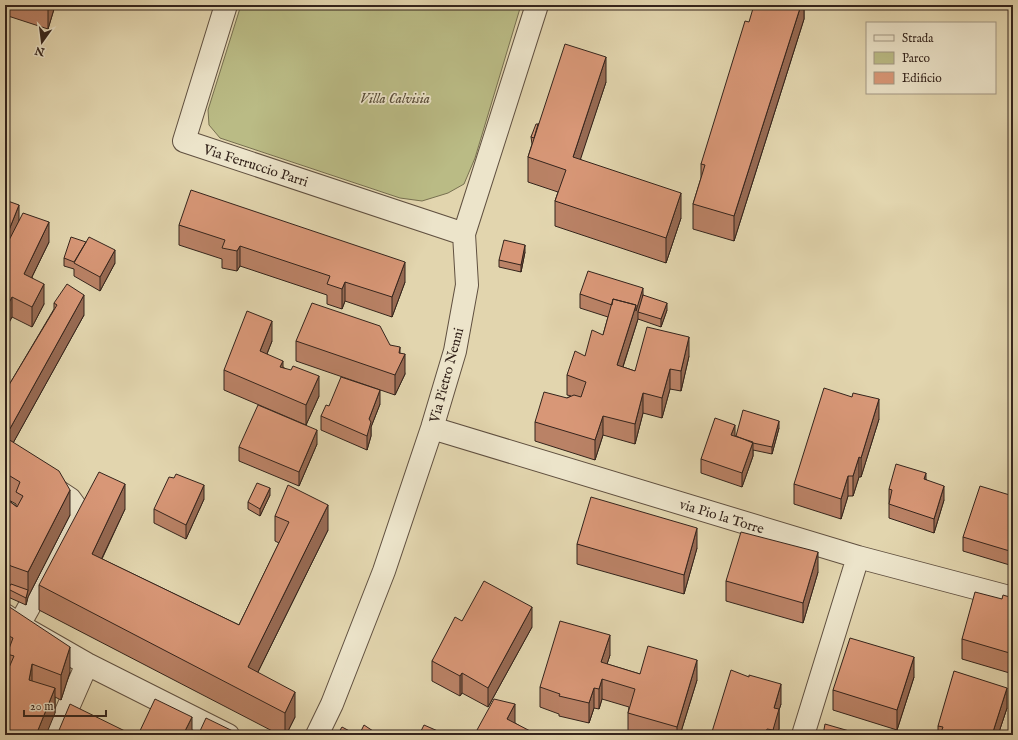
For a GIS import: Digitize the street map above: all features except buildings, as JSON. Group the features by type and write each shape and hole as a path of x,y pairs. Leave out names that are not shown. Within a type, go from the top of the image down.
{"street":[{"name":"Via Ferruccio Parri","path":"226,5 184,141 464,234"},
{"name":"Via Pietro Nenni","path":"317,735 332,704 384,572 432,428 456,350 467,285 464,234 537,5"},
{"name":"via Pio la Torre","path":"432,428 858,557 1013,598"},
{"path":"5,456 70,500 78,510 77,521 12,620 87,664 228,735"},
{"path":"802,735 858,557"},
{"path":"56,735 87,664"}],"green space":[{"name":"Villa Calvisia","path":"241,5 521,5 475,158 464,184 448,193 422,201 400,198 220,138 209,125 208,110"}]}
